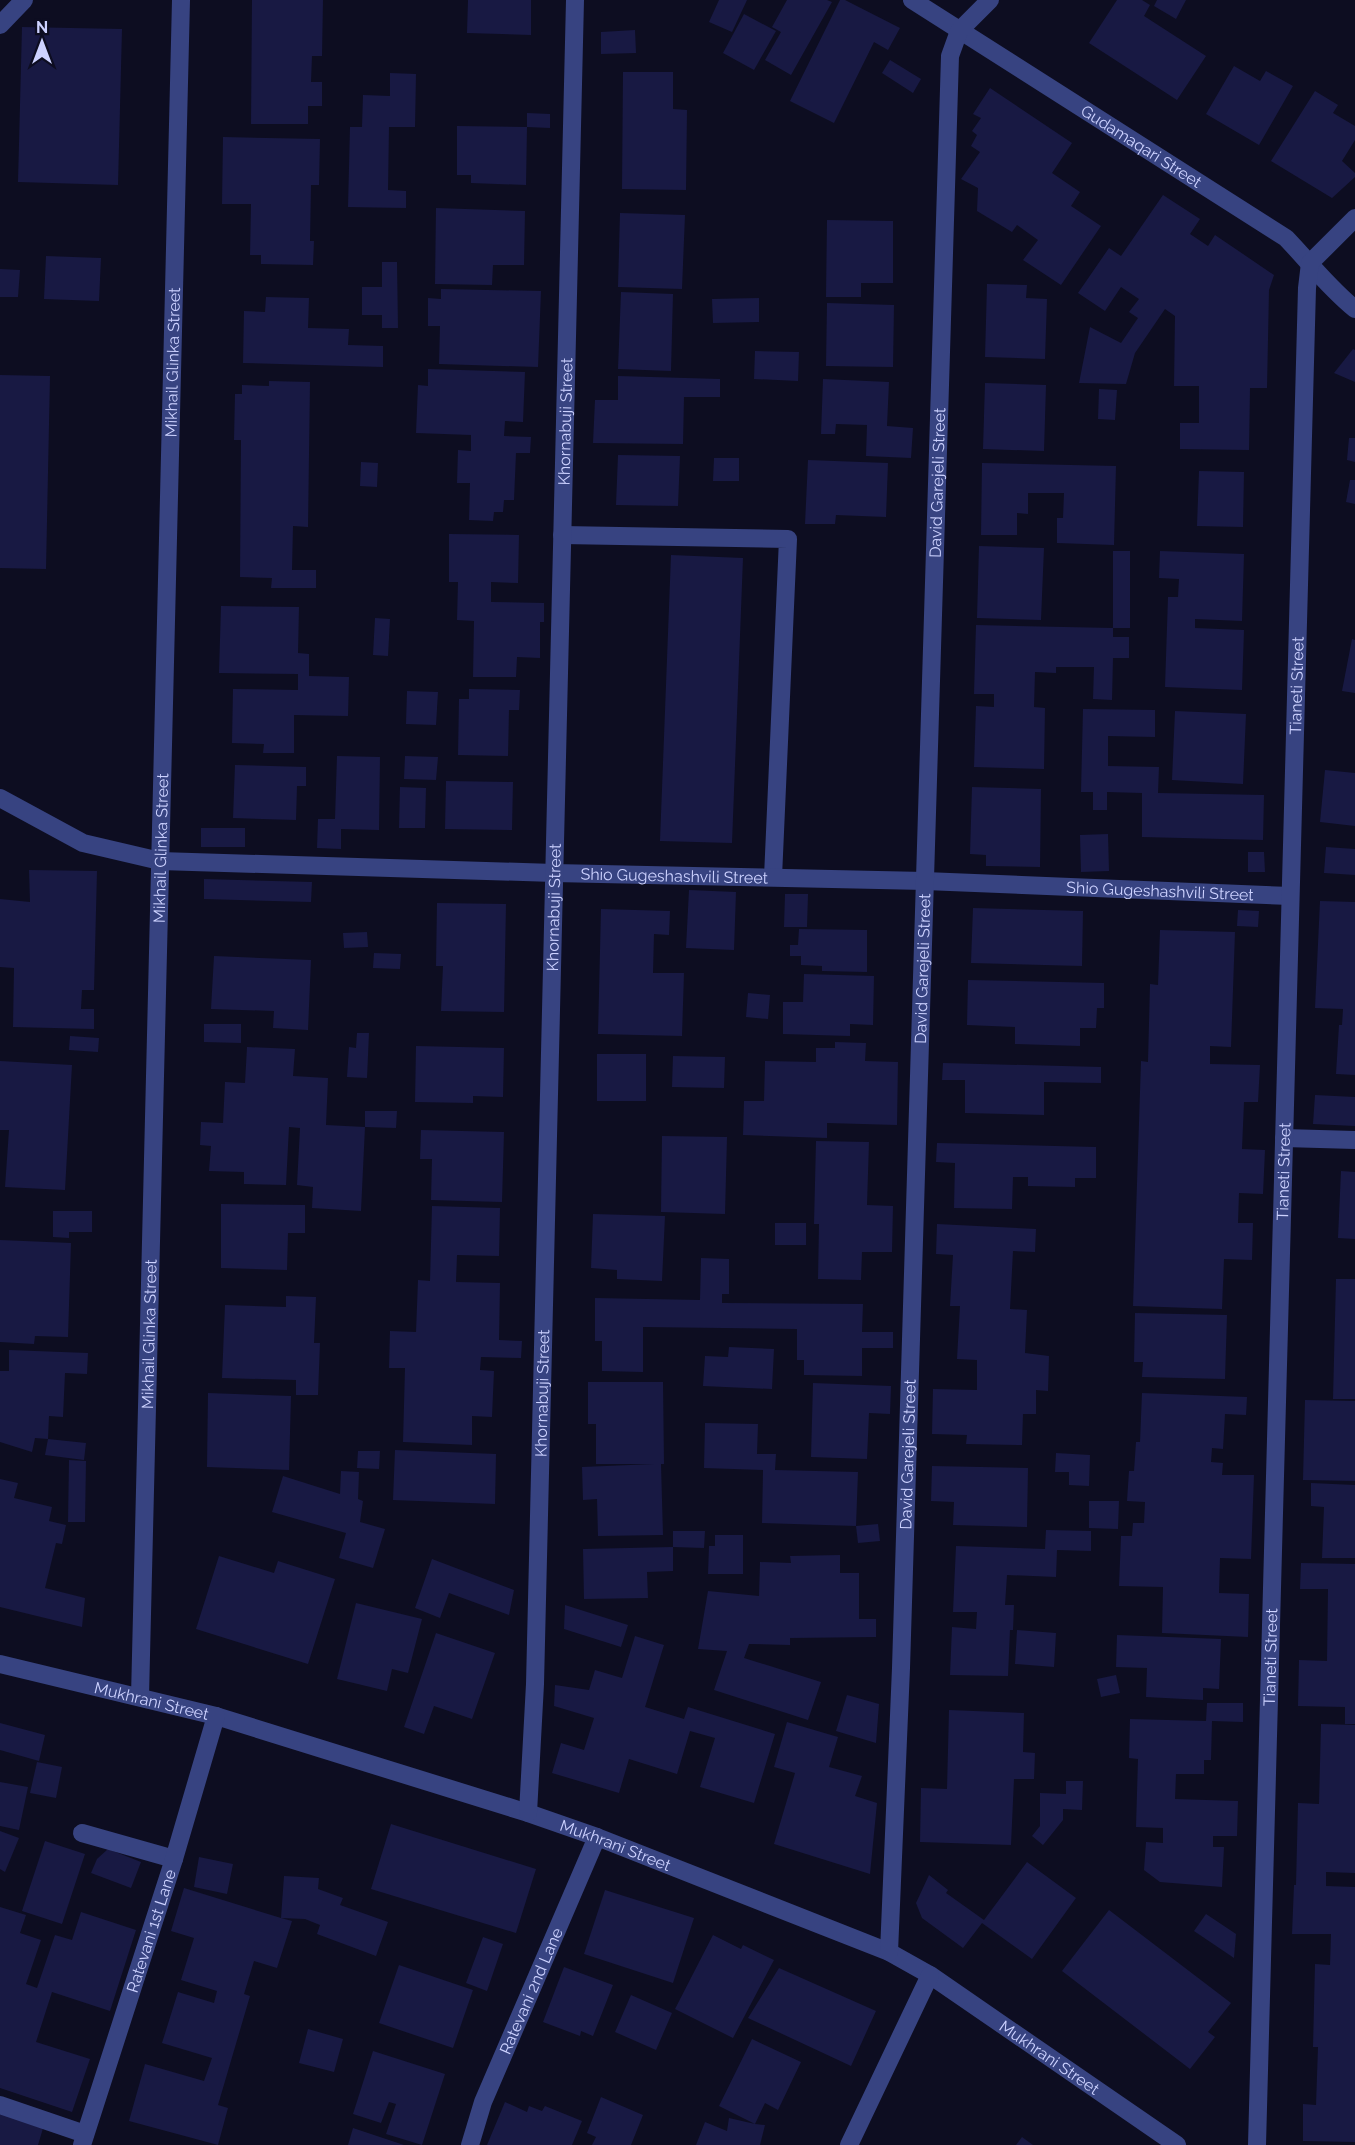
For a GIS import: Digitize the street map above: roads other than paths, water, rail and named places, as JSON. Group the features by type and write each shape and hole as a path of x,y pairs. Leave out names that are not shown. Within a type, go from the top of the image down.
{"street":[{"path":"0,25 24,0"},
{"name":"Mikhail Glinka Street","path":"140,1697 181,0"},
{"name":"Khornabuji Street","path":"528,1813 535,1684 575,0"},
{"name":"Gudamaqari Street","path":"912,0 1286,238 1334,293 1355,309"},
{"name":"David Garejeli Street","path":"889,1952 901,1668 950,56 959,31 990,0"},
{"path":"1310,263 1355,218"},
{"name":"Tianeti Street","path":"1257,2145 1306,288 1310,263"},
{"path":"562,535 788,539 773,877"},
{"name":"Shio Gugeshashvili Street","path":"0,798 83,843 160,861 925,881 1290,896"},
{"path":"1284,1138 1355,1140"},
{"name":"Mukhrani Street","path":"0,1664 216,1716 528,1813 597,1837 889,1952 930,1975 1177,2145"},
{"name":"Ratevani 1st Lane","path":"83,2140 174,1858 216,1716"},
{"path":"82,1833 174,1858"},
{"name":"Ratevani 2nd Lane","path":"470,2145 483,2102 597,1837"},
{"path":"849,2145 930,1975"},
{"path":"0,2105 83,2140"}]}
